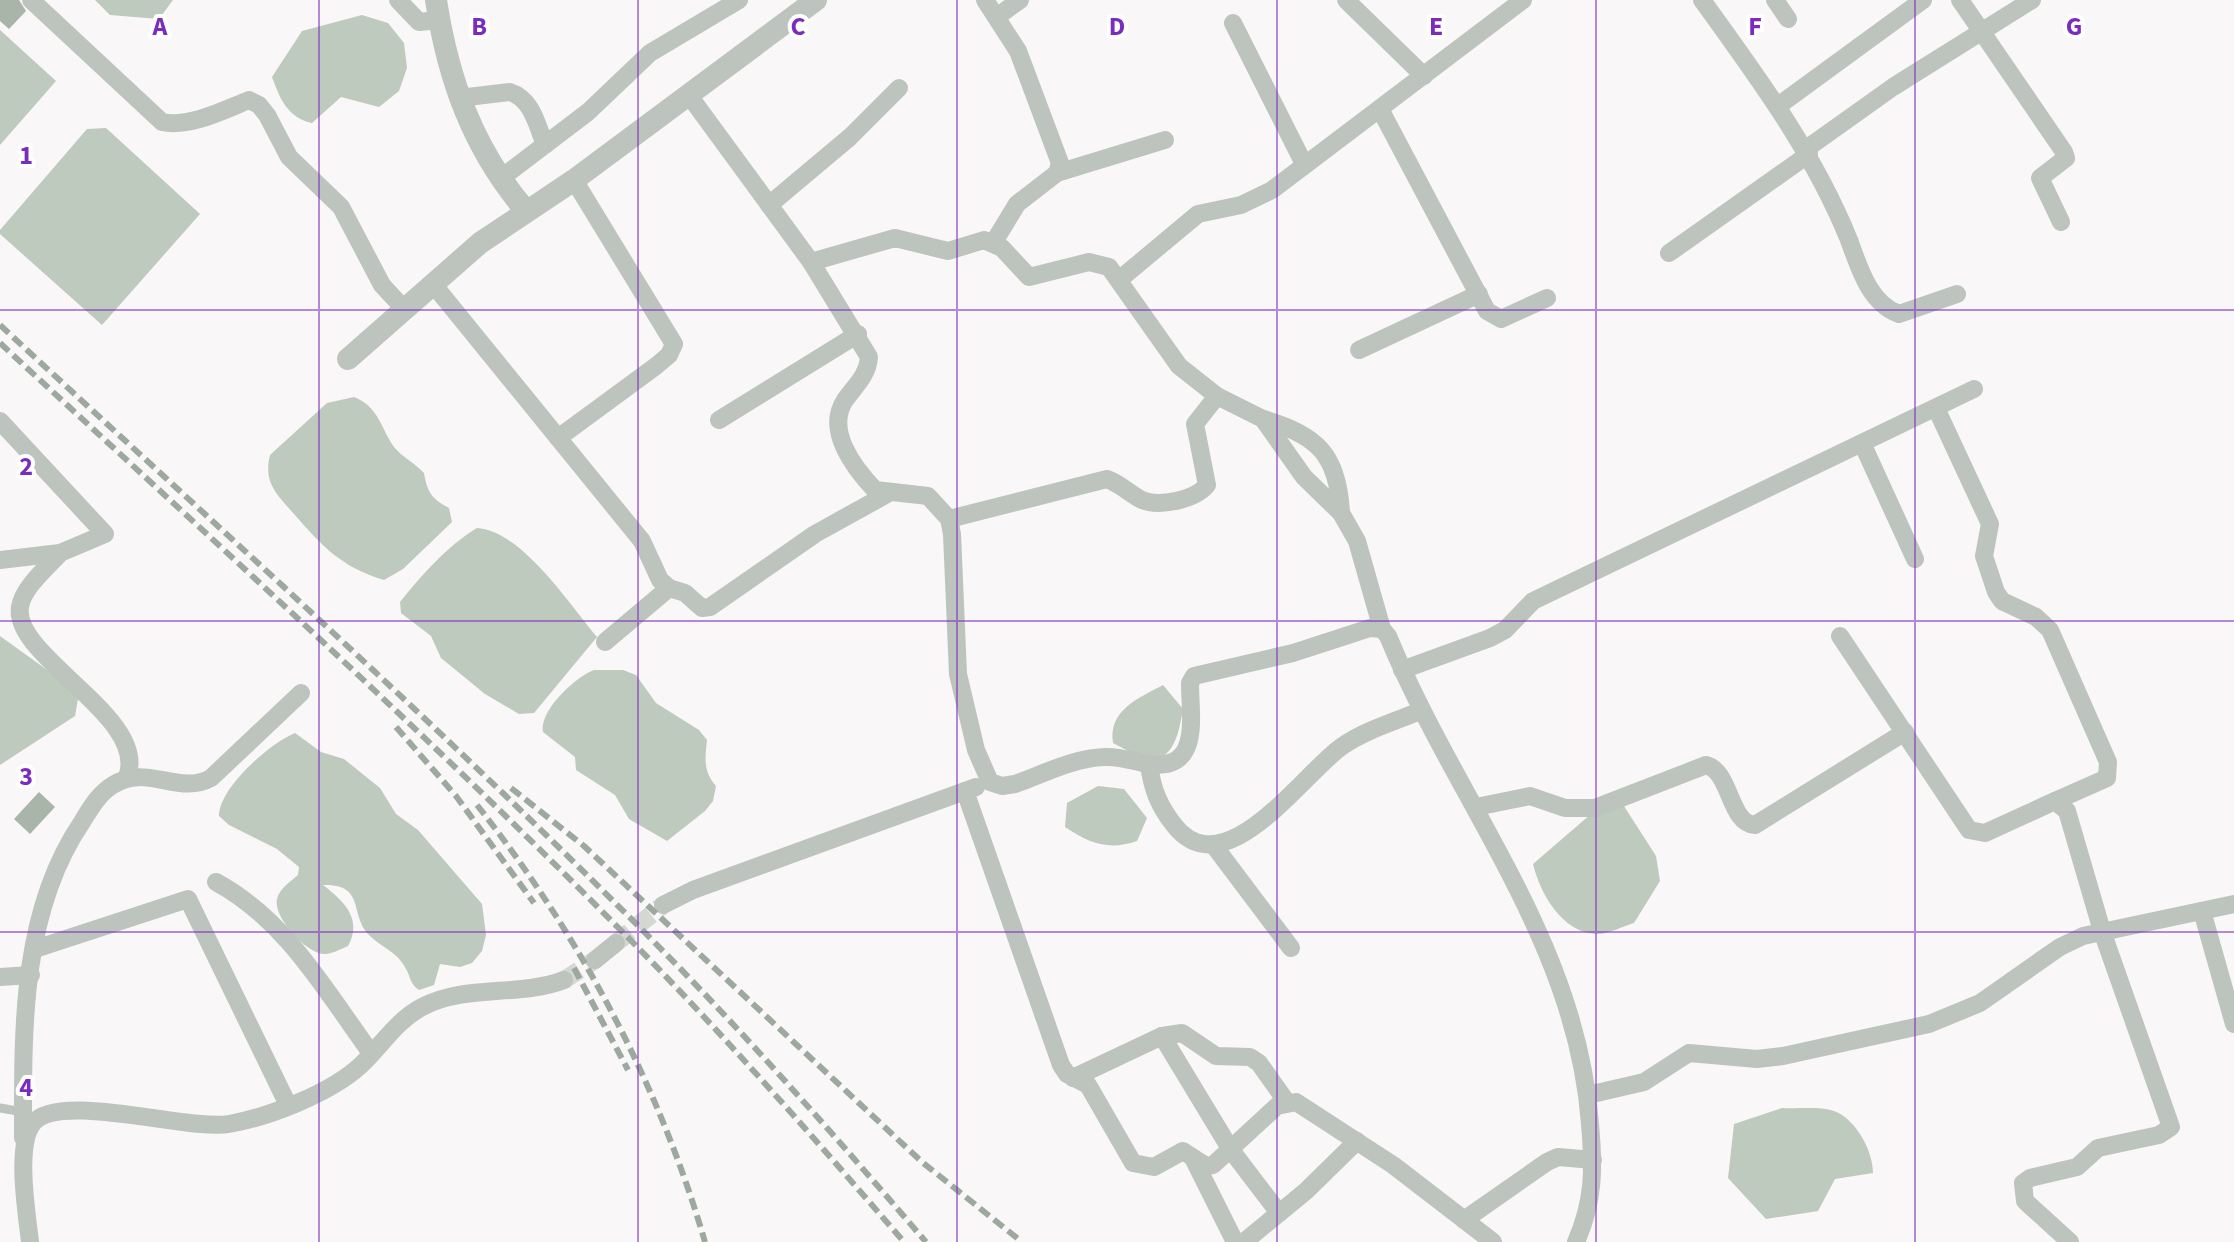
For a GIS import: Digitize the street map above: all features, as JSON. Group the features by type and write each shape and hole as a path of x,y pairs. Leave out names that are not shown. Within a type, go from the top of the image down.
{"street":[{"path":"31,0 162,122 187,121 249,100 259,105 289,157 341,207 398,304"},
{"path":"398,0 419,22 437,10 459,98 513,195"},
{"path":"348,359 398,304 433,284 480,243 545,145 588,112 650,53 739,0"},
{"path":"513,195 574,180 816,0"},
{"path":"985,0 1018,51 1056,150 1060,163 1057,173"},
{"path":"998,16 1020,0"},
{"path":"1346,0 1424,76"},
{"path":"1702,0 1808,152 1864,276 1880,302 1899,314 1957,294"},
{"path":"1775,0 1788,19"},
{"path":"1778,106 1923,0"},
{"path":"1960,0 2064,152 2066,158 2040,178 2061,222"},
{"path":"1669,253 1980,30 2032,0"},
{"path":"1120,279 1198,214 1260,199 1520,1"},
{"path":"1233,23 1304,164"},
{"path":"769,205 850,137 899,88"},
{"path":"459,98 510,92 517,94 529,106 545,145"},
{"path":"688,94 811,262 858,334 869,357 868,369 842,405 838,426 844,446 875,490 916,492 928,496 949,519 957,591 958,674 976,750 990,782"},
{"path":"1380,109 1487,311 1501,319 1547,298"},
{"path":"994,242 1026,193 1057,173 1165,140"},
{"path":"558,438 656,366 669,355 674,344 574,180"},
{"path":"811,262 895,238 948,251 984,240 994,242 1029,277 1100,262 1120,279 1168,354 1217,396 1263,419 1304,433 1320,447 1339,482 1341,513"},
{"path":"433,284 642,541 660,580 669,588 685,593 702,608 710,607 815,534 889,493"},
{"path":"1359,350 1479,294"},
{"path":"719,420 858,334"},
{"path":"1402,670 1490,638 1505,630 1533,601 1974,389"},
{"path":"949,519 1107,479 1142,500 1155,503 1195,496 1207,485 1195,424 1217,396"},
{"path":"1840,636 1960,820 1978,834 2101,782 2110,772 2050,630 2036,617 2002,601 1996,592 1984,556 1990,524 1936,408"},
{"path":"1263,419 1304,477 1341,513 1357,541 1382,629 1420,711 1506,862 1552,961 1574,1020 1588,1095 1593,1160 1590,1208 1576,1242"},
{"path":"0,421 105,534 60,553 0,560"},
{"path":"1862,443 1915,559"},
{"path":"60,553 22,599 19,612 32,638 123,737 132,764 127,777"},
{"path":"605,642 669,588"},
{"path":"663,905 693,890 990,782 1002,786 1015,784 1092,758 1109,756 1164,765 1179,758 1187,748 1191,735 1190,683 1194,676 1293,653 1370,628 1382,629"},
{"path":"30,1242 23,1141 22,1039 47,884 59,854 94,802 110,786 127,777 151,776 180,784 198,785 211,778 301,693"},
{"path":"1149,764 1156,797 1180,833 1192,842 1215,847 1244,834 1343,746 1420,711"},
{"path":"1476,807 1530,796 1565,808 1595,808 1706,765 1718,773 1743,820 1755,825 1905,732"},
{"path":"965,791 1061,1065 1073,1078 1088,1085 1133,1163 1154,1167 1183,1151 1206,1166 1213,1165 1286,1101"},
{"path":"2055,801 2067,811 2102,931 2171,1127 2159,1135 2098,1148 2077,1167 2030,1178 2023,1183 2025,1201 2070,1242"},
{"path":"1215,847 1291,948"},
{"path":"216,882 244,897 279,928 371,1053"},
{"path":"35,949 188,899 288,1105"},
{"path":"1588,1095 1644,1082 1689,1053 1770,1058 1929,1024 1980,1003 2060,947 2102,931 2234,904"},
{"path":"2202,911 2234,1024"},
{"path":"595,960 616,943"},
{"path":"0,977 31,975"},
{"path":"23,1141 33,1122 47,1113 59,1112 224,1125 288,1105 337,1083 371,1053 393,1028 423,1006 446,998 538,990 564,980"},
{"path":"1073,1078 1162,1036 1182,1033 1216,1056 1250,1057 1267,1071 1286,1101 1303,1105 1357,1141 1493,1242"},
{"path":"1162,1036 1231,1150 1279,1213"},
{"path":"1244,1242 1357,1141"},
{"path":"1191,1155 1235,1242"},
{"path":"1464,1220 1547,1162 1558,1157 1593,1160"}],"lane":[{"path":"0,1108 23,1112"}],"shaded area":[{"path":"95,0 173,0 159,19 110,15"},
{"path":"362,15 388,23 404,43 407,68 399,91 379,107 341,97 312,123 297,117 282,100 272,77 302,31"},
{"path":"0,30 56,81 0,145"},
{"path":"106,128 200,214 102,325 0,234 0,230 87,129"},
{"path":"354,397 369,406 394,447 424,473 431,494 449,508 452,522 403,569 384,580 356,569 323,546 277,494 268,473 270,455 327,403"},
{"path":"477,528 494,532 527,555 597,637 534,713 519,714 485,694 441,658 431,636 401,613 400,602 426,571 455,543"},
{"path":"0,636 79,693 75,716 0,765"},
{"path":"594,670 623,670 636,675 656,703 699,730 707,740 707,770 716,786 713,801 667,841 629,819 615,795 576,770 575,757 543,732 543,724 552,705 577,680"},
{"path":"1163,685 1183,709 1178,734 1171,748 1151,763 1113,743 1113,732 1115,722 1127,706"},
{"path":"295,733 321,752 344,759 380,788 396,814 418,830 482,904 486,935 482,951 472,963 460,967 440,964 434,985 419,990 399,958 363,927 351,895 337,886 323,885 349,911 353,927 348,946 324,954 316,952 300,941 285,924 277,899 283,888 298,875 299,867 277,849 229,825 219,816 221,805 236,780 260,756"},
{"path":"1098,786 1124,789 1147,818 1137,841 1117,845 1099,844 1065,827 1067,803"},
{"path":"1622,803 1656,856 1660,881 1634,923 1601,934 1584,932 1573,927 1554,910 1533,864 1598,808"},
{"path":"1782,1108 1822,1109 1842,1115 1862,1137 1873,1173 1835,1179 1818,1211 1766,1219 1728,1178 1734,1124"}],"building":[{"path":"0,0 19,0 26,11 9,29 0,21"},
{"path":"39,792 55,807 30,834 14,819"}],"tunnel":[{"path":"616,943 663,905"},
{"path":"564,980 595,960"}],"railway":[{"path":"0,325 337,636 586,874 734,1025 926,1242"},
{"path":"0,343 329,648 572,881 716,1030 904,1242"},
{"path":"396,727 456,796 534,903"},
{"path":"511,788 584,846 922,1162 1022,1242"},
{"path":"477,805 549,905 612,1013 664,1125 705,1242"},
{"path":"574,968 628,1070"}]}
